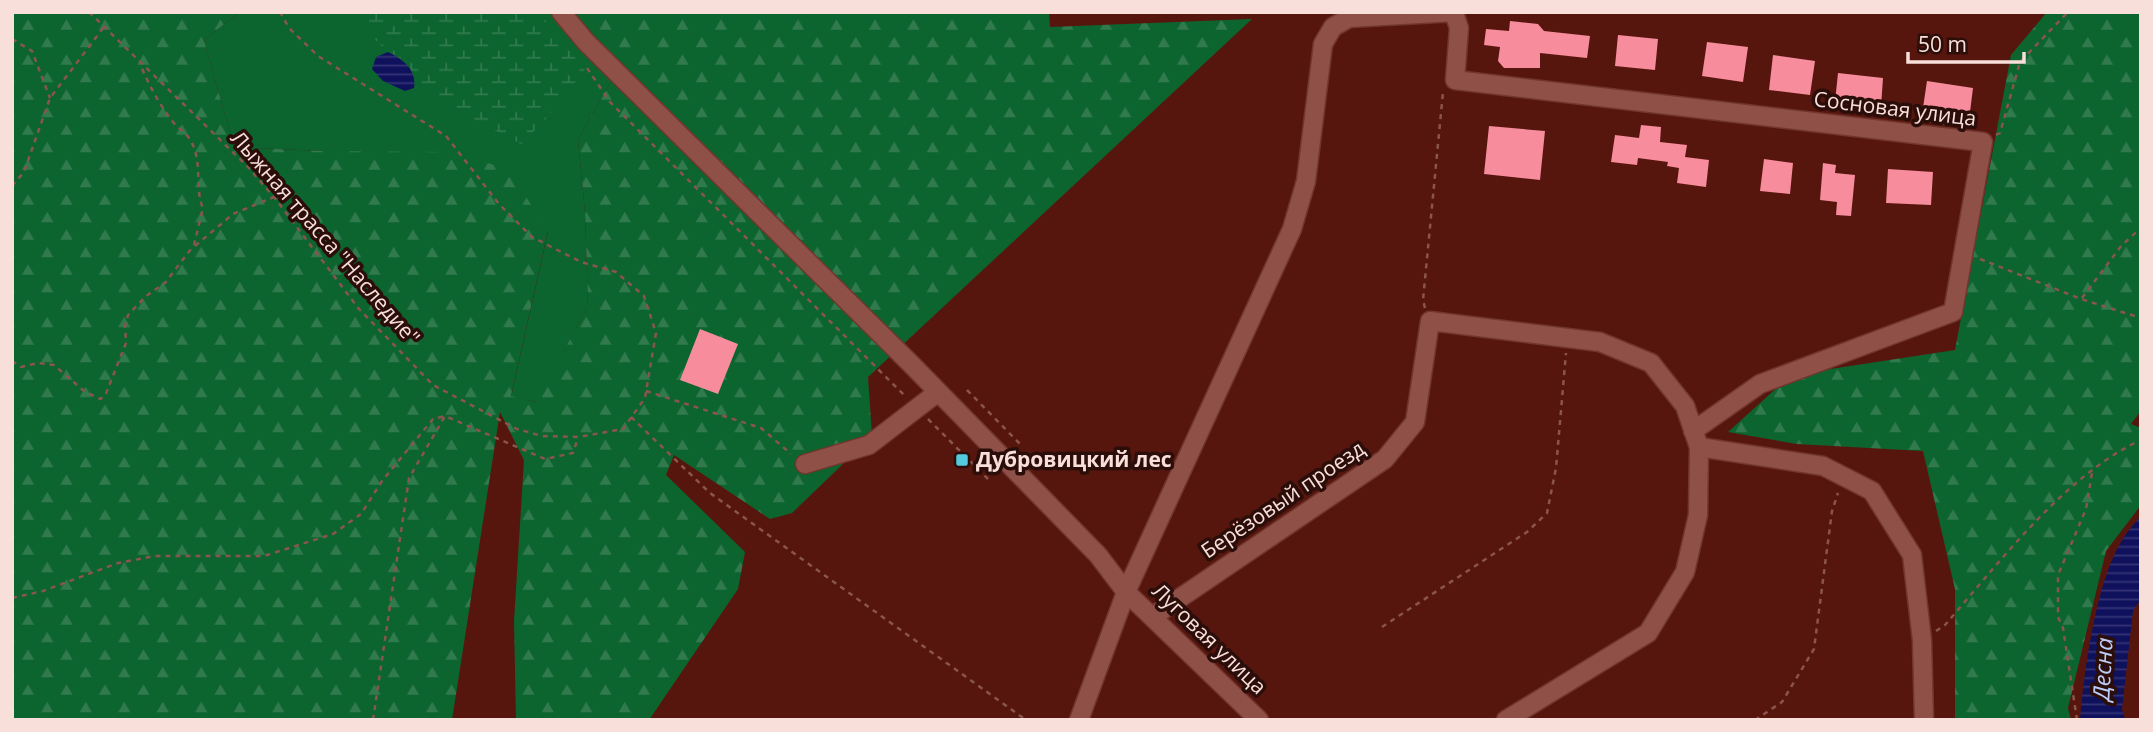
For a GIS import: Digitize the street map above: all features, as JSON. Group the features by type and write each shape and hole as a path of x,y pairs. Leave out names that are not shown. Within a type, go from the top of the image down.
{"street":[{"name":"Луговая улица","path":"561,12 586,42 1098,555 1126,592 1259,720"},
{"path":"1079,720 1126,592 1292,229 1306,181 1323,44 1333,27 1349,18 1455,13 1459,28 1455,80"},
{"name":"Сосновая улица","path":"1455,80 1983,142 1953,312 1760,384 1696,439"},
{"path":"1430,321 1600,342 1651,363 1685,406 1696,439 1698,515 1685,572 1648,634 1506,720"},
{"name":"Берёзовый проезд","path":"1152,617 1385,459 1415,422 1430,321"},
{"path":"805,464 869,445 938,392"},
{"path":"1696,439 1823,466 1872,491 1912,555 1922,640 1924,720"}],"path":[{"name":"Лыжная трасса \"Наследие\"","path":"89,12 247,166 274,197 359,309 433,385 517,429 542,436 579,437 623,429 631,417"},
{"path":"280,12 289,28 318,56 446,136 499,204 532,237 581,262 616,272 644,296 656,333 645,398 631,417 710,493 1026,720"},
{"path":"1983,142 2000,132 2020,62 2068,12"},
{"path":"2141,19 2141,49"},
{"path":"12,186 24,172 50,98 104,26"},
{"path":"12,39 32,51 50,98"},
{"path":"12,361 20,367 38,363 54,365 84,391 100,399 105,396 126,343 125,326 128,315 146,296 165,283 194,245 203,208 196,155 189,137 175,124 153,92 139,61"},
{"path":"584,63 610,102 988,479"},
{"path":"1430,321 1423,300 1442,102 1444,89 1455,80"},
{"path":"189,250 233,214 274,197"},
{"path":"2081,299 2122,245 2141,228"},
{"path":"1964,252 2081,299 2141,318"},
{"path":"1382,627 1527,532 1547,513 1556,468 1567,339"},
{"path":"967,390 1023,447"},
{"path":"646,391 761,428 805,464"},
{"path":"373,720 409,478 446,416"},
{"path":"12,598 43,591 118,563 155,556 264,556 333,534 361,514 382,481 433,419 446,416 545,459 573,453 579,437"},
{"path":"1922,640 1945,625 2024,533 2092,470 2141,440"},
{"path":"2077,720 2063,628 2058,617 2058,575 2086,509 2092,470"},
{"path":"1755,720 1782,702 1814,649 1832,511 1843,477"}],"green space":[{"path":"12,12 240,12 204,40 234,147 451,152 508,169 548,231 511,396 536,402 588,306 585,212 578,140 617,71 561,12 1049,12 1050,27 1252,19 868,377 872,436 792,513 770,519 674,455 666,475 745,552 738,589 649,720 516,720 514,621 524,460 500,412 452,720 12,720"},
{"path":"240,12 561,12 617,71 578,140 585,212 588,306 537,402 511,397 548,232 323,151 234,147 204,40"},
{"path":"346,12 539,12 585,70 546,119 521,144 444,104 415,79 410,68 400,58 388,52"},
{"path":"2047,12 2141,12 2141,411 2131,424 2141,428 2141,505 2106,551 2068,708 2071,720 1955,720 1955,589 1923,451 1797,444 1728,432 1791,375 1955,350 2011,55"}],"water":[{"path":"388,52 408,66 413,76 414,88 405,91 383,81 372,69 376,57"},
{"name":"Десна","path":"2141,516 2141,599 2133,611 2122,709 2125,720 2080,720 2088,653 2098,603 2112,559"}],"building":[{"path":"1510,21 1538,24 1544,31 1590,36 1587,58 1540,53 1540,68 1504,68 1498,61 1500,47 1484,45 1486,29 1509,31"},
{"path":"1618,35 1658,39 1655,70 1615,66"},
{"path":"1707,42 1748,47 1743,82 1702,76"},
{"path":"1773,55 1815,61 1810,95 1769,90"},
{"path":"1838,73 1883,78 1881,107 1835,102"},
{"path":"1927,81 1973,88 1968,128 1921,121"},
{"path":"1641,125 1661,127 1660,142 1687,145 1685,157 1709,160 1706,187 1677,183 1679,168 1667,166 1668,162 1638,158 1637,165 1611,162 1615,135 1639,138"},
{"path":"1489,126 1545,131 1540,180 1484,174"},
{"path":"1764,159 1793,163 1790,194 1760,191"},
{"path":"1823,163 1836,165 1835,173 1855,175 1851,216 1836,215 1837,202 1820,200"},
{"path":"1888,169 1933,172 1931,205 1886,203"},
{"path":"700,329 738,344 718,394 680,380"}],"place":[{"name":"Дубровицкий лес","path":"962,460"}]}
